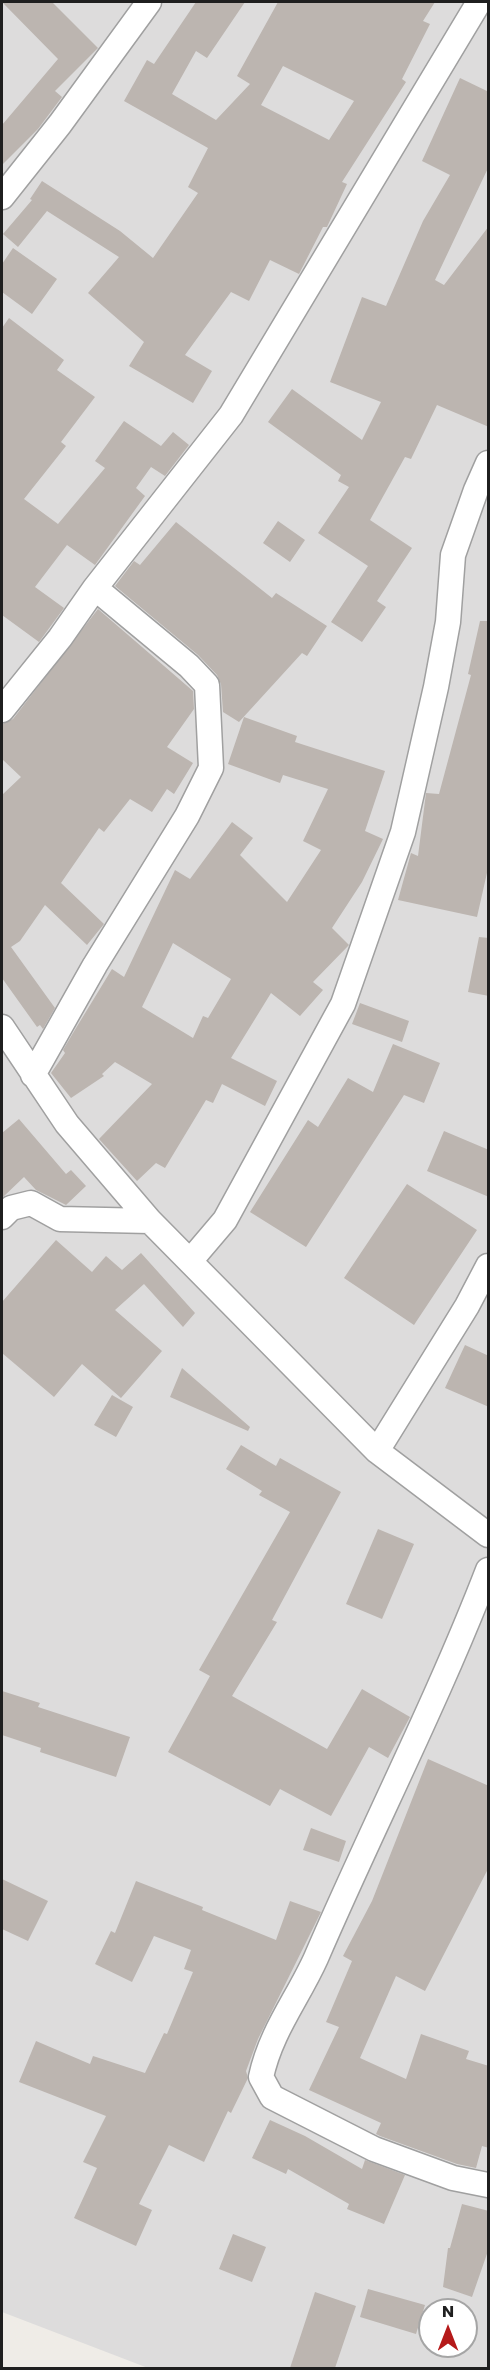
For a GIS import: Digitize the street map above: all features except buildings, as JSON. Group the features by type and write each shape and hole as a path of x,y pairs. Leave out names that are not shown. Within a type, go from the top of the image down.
{"street":[{"path":"2,197 60,124 149,2"},
{"path":"2,710 231,415 479,2"},
{"path":"191,1260 225,1220 342,1004 404,832 448,622 453,555 476,490 489,463"},
{"path":"33,1075 95,965 188,816 211,768 207,685 189,666 95,588"},
{"path":"2,1027 67,1124 150,1221 377,1451 489,1535"},
{"path":"2,1217 11,1208 31,1203 60,1219 150,1221"},
{"path":"377,1451 467,1306 489,1266"},
{"path":"489,1570 458,1649 310,1971 285,2013 267,2050 261,2077 272,2097 374,2150 453,2178 489,2185"}],"shaded area":[{"path":"2,2 488,2 488,2368 148,2368 2,2312"}]}
